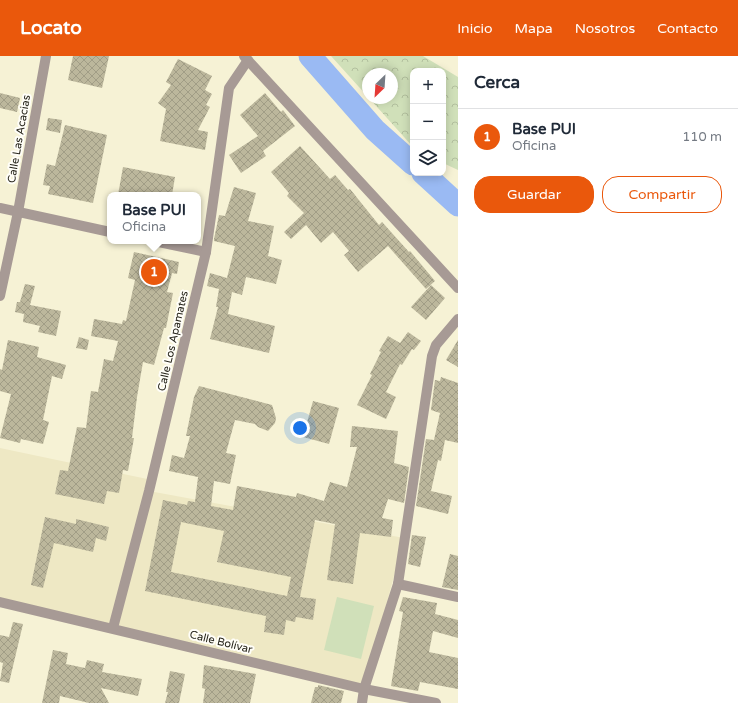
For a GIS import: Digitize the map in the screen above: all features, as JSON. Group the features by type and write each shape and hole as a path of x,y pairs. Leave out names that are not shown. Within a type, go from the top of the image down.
{"street":[{"name":"Calle Las Acacias","path":"0,296 18,212 46,56"},
{"path":"246,58 458,288"},
{"name":"Calle Los Apamates","path":"113,628 149,491 206,252 229,88 246,58"},
{"path":"0,208 107,231"},
{"path":"168,244 206,252"},
{"path":"362,703 364,689 398,584 428,371 436,345 458,319"},
{"path":"398,584 458,597"},
{"name":"Calle Bolívar","path":"0,602 364,689 436,703"}],"shaded area":[{"path":"0,448 152,480 149,491 404,538 364,689 112,626 0,602"}],"green space":[{"path":"331,56 423,56 443,68 410,68 410,144 374,104 398,104 398,68 362,68 362,90"},
{"path":"446,70 458,77 458,170 446,164"},
{"path":"337,597 374,606 361,659 324,650"}],"building":[{"path":"73,56 109,56 102,88 68,80"},
{"path":"178,59 212,76 205,90 212,94 206,105 210,107 198,130 208,132 205,150 160,141 166,109 158,103 171,85 166,82"},
{"path":"0,93 20,98 17,112 0,108"},
{"path":"265,93 281,112 283,110 295,126 263,151 266,156 241,173 229,155 258,136 240,115"},
{"path":"48,118 62,120 60,133 46,130"},
{"path":"65,125 107,135 93,203 48,194 50,186 43,185 47,164 55,166"},
{"path":"300,146 330,179 335,175 348,190 350,189 379,225 382,222 409,252 410,251 435,281 426,289 388,246 358,272 344,255 349,251 333,232 321,243 306,225 291,239 284,232 304,213 287,196 289,193 271,172"},
{"path":"123,167 175,177 172,192 119,192"},
{"path":"234,187 256,193 248,221 274,226 268,256 282,260 276,284 246,277 242,295 232,292 228,314 275,326 269,353 210,339 218,307 216,307 219,289 207,286 210,273 227,278 235,246 214,241 214,239 219,215 225,216"},
{"path":"134,252 179,262 177,274 172,273 167,292 173,293 166,328 164,328 154,365 143,362 132,438 134,438 128,471 123,470 119,493 107,491 104,504 55,494 60,470 68,471 77,427 86,428 91,391 98,392 104,359 113,361 118,341 91,336 94,319 122,324 123,320 126,321 135,280 128,278"},
{"path":"25,284 35,286 30,305 61,311 56,336 38,332 40,326 23,322 24,314 15,312 17,302 20,302"},
{"path":"431,285 445,298 426,320 411,307"},
{"path":"408,332 421,341 414,350 412,349 402,365 400,364 386,392 396,397 386,419 357,405 372,375 370,374 381,352 379,351 388,336 400,343"},
{"path":"79,337 89,340 87,350 76,348"},
{"path":"8,340 39,347 37,357 66,365 62,379 52,376 43,420 49,422 43,444 21,439 20,443 0,438 11,394 0,391 0,369 2,370"},
{"path":"458,340 458,367 446,360"},
{"path":"441,377 458,383 458,443 445,440 441,461 438,460 431,491 452,496 448,514 416,506 426,439 434,440 440,413 431,410 435,380 440,381"},
{"path":"199,386 272,405 276,418 275,423 268,431 258,427 255,424 235,420 226,453 236,455 230,484 214,481 211,506 233,510 237,486 296,497 297,493 324,501 330,482 347,487 357,447 350,447 352,426 398,431 394,463 409,467 404,503 388,499 382,518 393,520 391,537 360,533 353,584 327,580 335,524 315,520 300,597 316,599 313,620 296,617 295,622 286,620 284,635 264,632 266,616 145,591 163,500 187,505 188,501 195,502 198,477 169,471 172,455 184,458 190,436 186,436 194,397","holes":["181,522 224,531 217,562 291,577 287,596 171,572"]},
{"path":"313,401 339,408 329,444 303,437"},
{"path":"45,517 76,524 76,519 109,527 106,541 96,538 93,552 54,543 43,588 31,585"},
{"path":"412,535 426,537 420,567 408,564"},
{"path":"450,554 458,556 458,590 442,587"},
{"path":"403,597 437,603 435,614 458,620 458,638 433,631 429,652 458,658 458,689 420,682 418,691 391,686 403,612 399,611"},
{"path":"13,622 23,624 9,683 0,681 3,663 0,662 0,635 9,637"},
{"path":"53,650 68,653 66,664 85,668 87,660 104,664 102,672 142,679 138,696 101,688 109,703 89,703 60,696 59,703 42,703"},
{"path":"204,665 256,674 250,703 203,703 205,689 202,688"},
{"path":"170,671 185,674 179,703 165,703 168,692 166,692"},
{"path":"318,685 344,691 341,703 311,703 315,687 318,687"}],"waterway":[{"path":"310,56 375,130 410,161"},
{"path":"426,176 458,205"}],"place":[{"name":"Base PUI","path":"154,272"}]}
